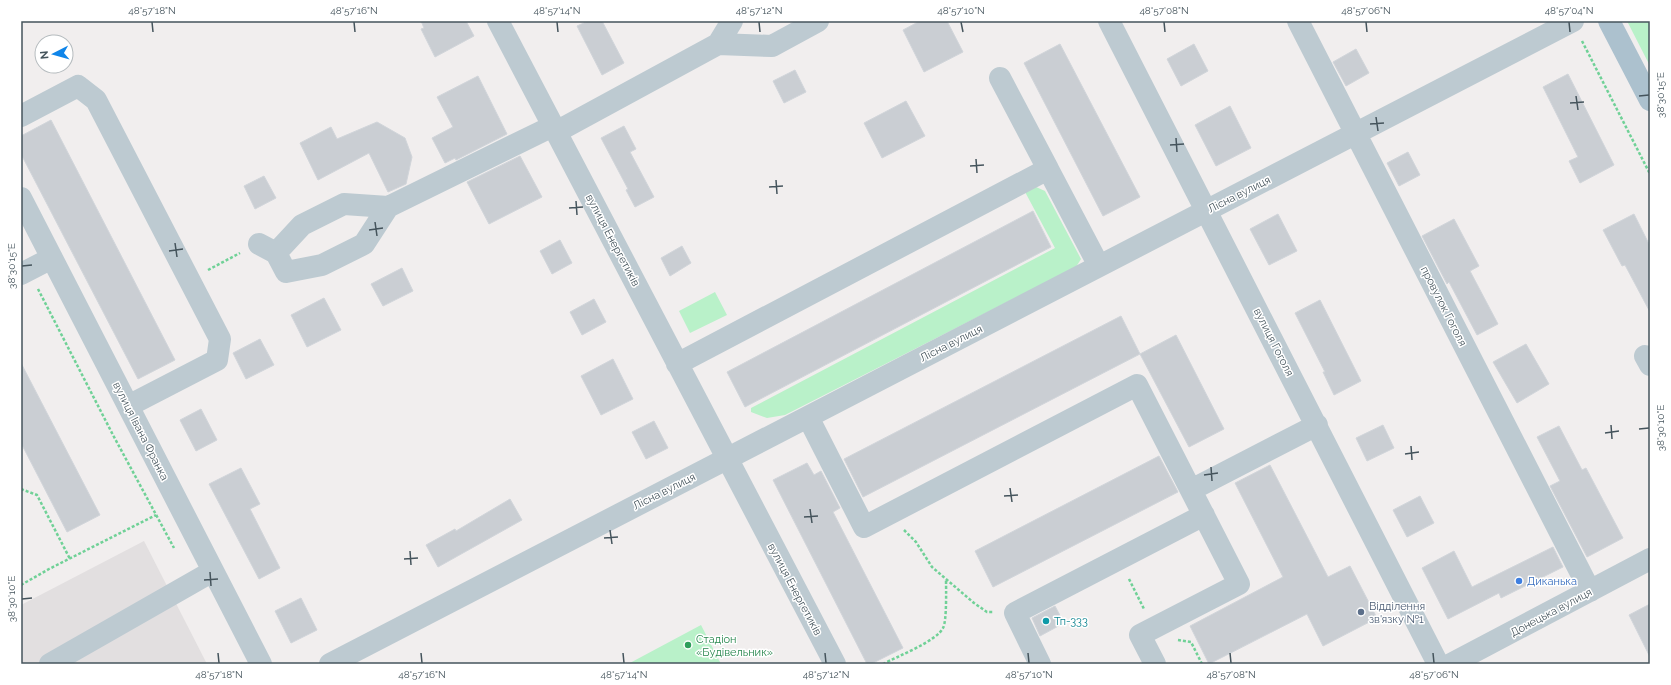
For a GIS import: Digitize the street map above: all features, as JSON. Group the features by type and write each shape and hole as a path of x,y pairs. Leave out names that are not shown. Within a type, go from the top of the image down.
{"main road":[{"path":"1609,21 1650,100"}],"street":[{"name":"вулиця Енергетиків","path":"498,21 835,664"},
{"path":"718,44 732,21"},
{"path":"388,207 364,244 322,265 286,272 267,248 302,225 344,204 388,207 555,129 718,44 772,46 818,21"},
{"name":"вулиця Гоголя","path":"1109,21 1438,664"},
{"name":"провулок Гоголя","path":"1298,21 1590,591"},
{"name":"Лісна вулиця","path":"330,664 1572,21"},
{"path":"1000,78 1099,266"},
{"path":"21,116 78,86 96,100 189,280 212,310 220,339 217,360 128,406"},
{"path":"678,364 1048,169"},
{"name":"вулиця Івана Франка","path":"21,198 261,664"},
{"path":"25,272 52,258"},
{"path":"808,417 864,527 1137,385 1239,584 1140,635 1155,664"},
{"path":"1191,490 1317,425"},
{"path":"1040,664 1015,613 1204,515"},
{"name":"Донецька вулиця","path":"1451,664 1650,560"},
{"path":"50,664 213,571"}],"path":[{"path":"1572,21 1650,174"},
{"path":"189,280 267,248"},
{"path":"25,272 176,551"},
{"path":"21,489 37,495 70,559"},
{"path":"21,585 156,515"},
{"path":"887,515 916,542 932,567 974,603 987,612 1015,613"},
{"path":"1119,559 1154,628"},
{"path":"883,664 932,639 943,628 946,603 946,578"}],"shaded area":[{"path":"144,541 207,664 21,664 21,605"}],"green space":[{"path":"1627,21 1650,21 1650,66"},
{"path":"1036,187 1045,191 1081,259 1076,267 785,415 767,418 751,412 751,408 1055,248 1024,190"},
{"path":"715,292 727,315 690,333 679,311"},
{"name":"Стадіон «Будівельник»","path":"701,625 721,664 628,664"}],"building":[{"path":"421,21 466,21 474,36 435,57 421,29 424,28"},
{"path":"588,21 602,21 624,63 602,75 577,26"},
{"path":"920,21 947,21 963,52 924,72 903,30"},
{"path":"1060,44 1140,197 1103,216 1024,63"},
{"path":"1194,44 1208,71 1181,86 1167,59"},
{"path":"1356,49 1369,73 1346,86 1333,62"},
{"path":"795,70 806,92 784,103 773,81"},
{"path":"1568,74 1614,165 1580,183 1569,161 1578,157 1543,87"},
{"path":"478,76 507,134 456,160 455,158 445,163 432,138 453,127 437,97"},
{"path":"906,101 925,136 882,158 864,123"},
{"path":"1230,106 1251,148 1216,166 1195,125"},
{"path":"51,120 175,360 138,379 21,154 21,136"},
{"path":"377,122 405,138 412,157 406,184 388,192 369,153 318,180 300,143 331,127 337,139"},
{"path":"624,126 636,149 630,152 654,197 635,207 626,190 628,189 601,138"},
{"path":"1408,152 1420,175 1399,186 1387,163"},
{"path":"520,156 542,197 489,224 467,182"},
{"path":"264,176 276,198 255,209 244,186"},
{"path":"1033,211 1051,247 745,407 727,372"},
{"path":"1278,214 1297,251 1269,265 1250,229"},
{"path":"1634,214 1650,246 1650,312 1625,265 1622,266 1603,230"},
{"path":"1454,219 1479,266 1470,271 1498,324 1477,335 1449,282 1447,284 1422,236"},
{"path":"560,240 572,263 552,274 540,251"},
{"path":"682,246 691,263 670,276 661,258"},
{"path":"402,268 413,291 383,306 371,284"},
{"path":"324,298 341,330 307,347 291,315"},
{"path":"594,299 606,322 582,335 570,312"},
{"path":"1320,300 1361,381 1334,395 1323,372 1325,372 1295,313"},
{"path":"1121,316 1140,354 863,497 844,459"},
{"path":"1176,335 1224,429 1189,447 1140,354"},
{"path":"260,339 274,365 246,379 233,353"},
{"path":"1526,344 1549,384 1517,403 1493,362"},
{"path":"613,359 633,399 601,415 581,376"},
{"path":"21,363 100,515 67,532 21,443"},
{"path":"201,409 217,440 196,451 180,420"},
{"path":"654,421 668,448 646,459 632,432"},
{"path":"1383,425 1394,448 1367,461 1356,438"},
{"path":"1559,426 1582,470 1586,468 1623,538 1587,557 1550,486 1560,481 1537,437"},
{"path":"1159,456 1178,492 993,587 975,551"},
{"path":"807,463 814,475 821,471 840,508 833,512 903,648 871,664 867,664 773,480"},
{"path":"1270,465 1328,577 1350,566 1377,618 1323,646 1307,614 1209,664 1190,626 1283,577 1235,483"},
{"path":"241,468 260,504 250,509 280,568 259,579 209,484"},
{"path":"1420,496 1434,523 1407,537 1393,510"},
{"path":"510,499 522,520 438,567 426,545 455,529 456,531"},
{"path":"1553,547 1563,567 1501,598 1499,593 1448,619 1422,568 1454,551 1472,587"},
{"path":"301,598 317,630 291,643 275,611"},
{"path":"1650,604 1650,657 1629,615"},
{"name":"Тп-333","path":"1055,606 1064,623 1040,636 1032,618"}],"place":[{"name":"Диканька","path":"1519,581"},
{"name":"Відділення зв'язку №1","path":"1361,612"},
{"name":"Тп-333","path":"1046,621"},
{"name":"Стадіон «Будівельник»","path":"688,645"}]}
